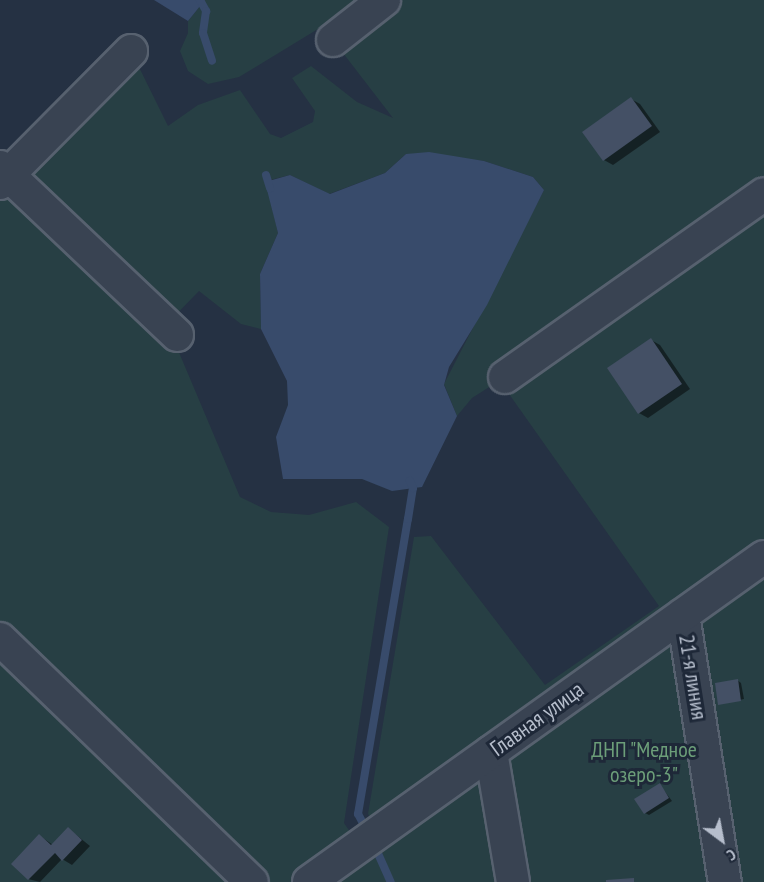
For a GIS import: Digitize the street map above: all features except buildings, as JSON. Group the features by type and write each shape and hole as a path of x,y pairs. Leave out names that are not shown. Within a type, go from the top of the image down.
{"street":[{"path":"333,40 384,0"},
{"path":"131,51 3,175 177,335"},
{"path":"505,377 764,194"},
{"name":"Главная улица","path":"309,882 764,557"},
{"name":"21-я линия","path":"683,615 725,882"},
{"path":"0,639 252,882"},
{"path":"491,752 513,882"}],"green space":[{"name":"ДНП \"Медное озеро-3\"","path":"205,0 764,0 764,882 0,882 0,167 131,51 168,126 198,105 240,90 270,134 281,138 313,122 315,111 292,78 311,66 357,102 393,118 333,40 336,18 239,77 208,84 188,71 180,51 188,33 188,21","holes":["406,154 484,161 533,177 544,190 444,384 457,416 472,398 505,377 509,394 659,606 545,685 431,536 414,537 368,814 390,847 370,861 344,823 389,527 356,502 309,515 271,512 240,497 167,324 199,291 241,324 261,329 260,274 278,233 266,181 290,175 329,194 385,173"]}],"water":[{"path":"154,0 205,0 188,21"},
{"path":"429,152 484,161 533,177 544,190 487,305 449,367 444,385 457,416 422,487 392,491 362,479 283,479 276,437 288,405 287,381 261,329 260,274 278,233 265,182 290,175 330,194 385,173 406,154"}],"waterway":[{"path":"200,0 206,11 203,33 212,61"},
{"path":"266,175 270,188"},
{"path":"366,829 358,814 413,488 410,481"},
{"path":"376,849 391,882"}]}
